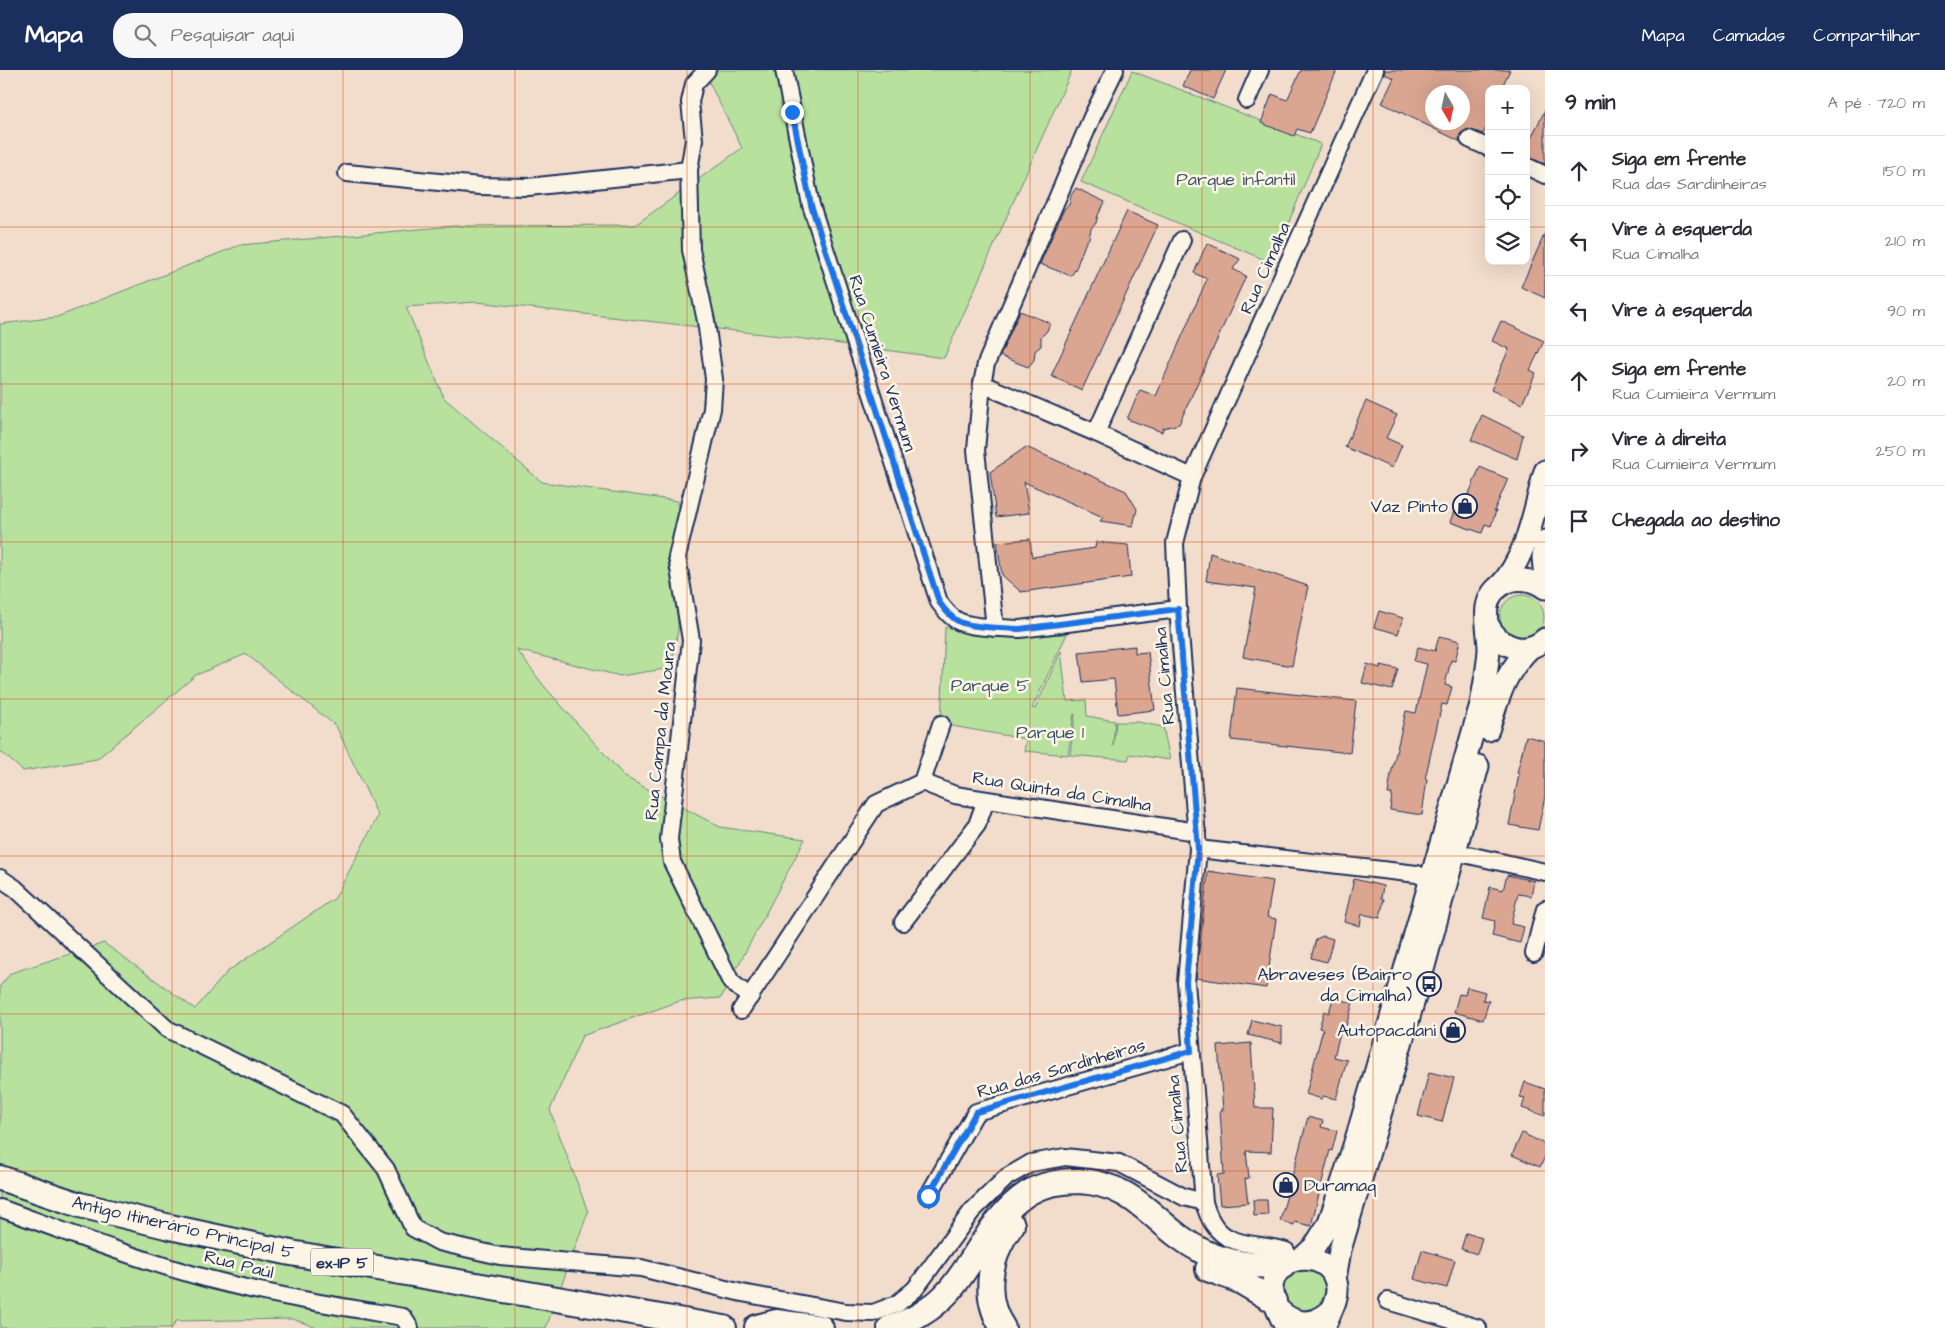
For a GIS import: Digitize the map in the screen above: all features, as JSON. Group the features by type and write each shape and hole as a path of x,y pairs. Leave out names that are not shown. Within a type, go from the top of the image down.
{"highway":[{"name":"Antigo Itinerário Principal 5","path":"0,1178 80,1206 170,1228 282,1251 724,1328"},
{"path":"890,1328 906,1322 935,1304 950,1289 1014,1202 1035,1189 1070,1181 1090,1182 1109,1186 1132,1198 1200,1250 1222,1260 1251,1266 1292,1261"},
{"path":"1003,1328 996,1312 990,1282 991,1268 1004,1235 1017,1218 1028,1208 1056,1196 1070,1194 1099,1197 1128,1210 1156,1230 1181,1252 1206,1268 1238,1280 1280,1313"},
{"path":"756,1328 776,1322 821,1328"}],"main road":[{"path":"1540,644 1517,660 1506,677 1488,731 1424,966 1340,1250 1336,1279 1337,1296 1327,1320 1322,1318 1304,1323 1294,1321 1280,1313 1272,1292 1273,1282 1277,1273 1314,1247 1328,1225 1335,1205 1358,1133 1481,704 1489,650 1487,605 1491,596 1510,575 1523,546 1545,471"},
{"path":"1545,541 1543,558 1545,578"},
{"path":"1498,588 1507,582 1517,579 1528,579 1538,582 1545,588"},
{"path":"1488,625 1493,635 1500,642 1510,647 1520,649 1540,644"},
{"path":"1292,1261 1312,1258 1322,1262 1336,1279"}],"street":[{"name":"Rua Campa da Moura","path":"706,70 694,84 690,102 694,140 689,170 691,250 706,321 714,379 712,410 677,557 691,640 669,839 672,862 731,982 746,1004 876,804 922,782"},
{"name":"Rua Cumieira Vermum","path":"784,70 811,205 939,602 946,612 959,622 995,628 1020,629 1178,609"},
{"path":"995,628 976,450 982,384 986,364 1092,117 1115,70"},
{"path":"1247,100 1260,70"},
{"name":"Rua Cimalha","path":"1292,1261 1286,1251 1269,1246 1249,1246 1225,1237 1208,1219 1204,1202 1186,982 1198,849 1178,609 1175,543 1192,477 1375,70"},
{"path":"1469,139 1485,146"},
{"path":"1530,168 1545,175"},
{"path":"347,173 480,186 528,187 689,170"},
{"path":"1096,433 1182,240"},
{"path":"982,384 1192,477"},
{"path":"922,782 941,724"},
{"name":"Rua Quinta da Cimalha","path":"922,782 955,795 1197,832"},
{"path":"903,922 977,825 986,800"},
{"path":"1198,849 1417,874 1430,880"},
{"path":"1455,852 1545,872"},
{"path":"0,878 15,888 167,1029 342,1114 386,1169 413,1228 439,1242 500,1256 641,1268 742,1293 846,1312 873,1313 897,1304 915,1289 972,1211 1007,1177 1031,1163 1065,1157 1119,1163 1184,1197 1204,1202"},
{"path":"1534,953 1545,909"},
{"name":"Rua das Sardinheiras","path":"928,1196 976,1112 1191,1051"},
{"name":"Rua Paúl","path":"0,1208 104,1246 209,1279 303,1300 403,1317 410,1328"},
{"path":"1388,1301 1478,1328"}],"green space":[{"path":"703,70 1072,70 944,358 789,337 477,302 406,307 444,398 542,482 678,501 678,630 671,668 620,676 517,650 544,686 625,777 720,827 805,839 721,998 680,1001 582,1036 550,1110 588,1212 546,1328 317,1328 293,1319 176,1321 172,1328 0,1328 0,986 11,973 104,943 195,1009 228,971 335,898 378,816 336,726 246,654 196,675 97,759 23,771 0,751 0,324 57,317 240,245 454,226 635,225 742,148"},
{"name":"Parque infantil","path":"1132,71 1321,144 1272,263 1081,182"},
{"path":"1526,595 1538,601 1543,609 1543,625 1538,633 1530,638 1518,639 1506,633 1501,625 1500,613 1506,601 1514,596"},
{"name":"Parque 5","path":"945,627 992,637 1067,634 1032,708 1035,709 1061,651 1067,701 1086,700 1087,716 1115,721 1113,746 1116,722 1138,722 1163,727 1170,760 1130,754 1128,760 1070,755 1075,714 1068,755 1024,751 1028,729 1025,739 941,724"},
{"path":"1304,1268 1319,1274 1325,1289 1319,1304 1304,1310 1289,1304 1283,1289 1289,1274"}],"building":[{"path":"1190,70 1226,70 1213,99 1183,86"},
{"path":"1301,70 1337,70 1310,133 1297,129 1294,136 1261,123 1272,94 1287,100"},
{"path":"1385,70 1510,70 1503,85 1485,85 1485,130 1483,134 1470,130 1470,85 1425,85 1425,124 1382,103 1394,78 1384,74"},
{"path":"1545,110 1545,164 1530,158 1530,140"},
{"path":"1437,130 1466,130 1460,134 1459,141"},
{"path":"1076,188 1105,202 1071,276 1040,264 1064,209 1069,205 1071,195"},
{"path":"1127,211 1158,225 1082,390 1051,376"},
{"path":"1545,233 1545,298 1521,287"},
{"path":"1207,243 1240,259 1233,269 1246,276 1179,424 1163,428 1162,432 1127,419 1140,390 1156,396 1207,279 1194,273"},
{"path":"1020,311 1050,323 1047,331 1041,337 1041,346 1035,351 1034,360 1028,367 1000,356"},
{"path":"1501,321 1544,341 1530,370 1536,373 1522,404 1491,390 1509,349 1492,341"},
{"path":"1366,401 1397,415 1386,438 1402,445 1392,468 1345,447"},
{"path":"1482,415 1523,435 1517,459 1471,440"},
{"path":"1026,447 1126,491 1137,509 1133,526 1100,521 1103,517 1024,482 1029,513 996,517 990,472"},
{"path":"1480,467 1508,479 1494,511 1496,511 1491,526 1485,524 1482,533 1450,522 1459,498 1466,501"},
{"path":"1030,539 1032,557 1095,548 1096,542 1128,545 1131,577 1021,592 1002,575 997,542"},
{"path":"1210,553 1308,586 1292,666 1243,657 1256,588 1206,581"},
{"path":"1379,611 1403,618 1398,634 1374,627"},
{"path":"1439,636 1460,641 1455,661 1451,660 1445,685 1452,687 1447,705 1442,704 1425,779 1427,779 1422,815 1390,810 1392,794 1388,794 1391,774 1406,711 1416,713 1427,664 1414,661 1418,647 1435,651"},
{"path":"1135,646 1135,653 1148,652 1155,710 1118,714 1114,679 1083,682 1079,652"},
{"path":"1367,664 1380,668 1381,665 1398,669 1392,690 1362,683"},
{"path":"1237,688 1356,701 1350,753 1231,740"},
{"path":"1526,736 1545,741 1545,796 1538,830 1509,825 1519,774 1517,773"},
{"path":"1208,871 1273,881 1267,917 1276,919 1266,988 1196,978"},
{"path":"1507,875 1534,881 1531,896 1518,894 1511,924 1524,927 1520,943 1492,936 1495,921 1483,918 1490,887 1503,890"},
{"path":"1354,879 1383,886 1381,898 1384,899 1380,918 1362,914 1360,926 1344,922"},
{"path":"1323,936 1333,939 1327,962 1311,958 1316,939"},
{"path":"1467,987 1485,992 1483,1000 1489,1001 1483,1020 1454,1012 1459,994 1465,995"},
{"path":"1333,998 1353,1003 1346,1026 1342,1025 1334,1057 1347,1060 1336,1099 1323,1096 1322,1099 1306,1094 1323,1029 1319,1028 1324,1011 1329,1013"},
{"path":"1252,1020 1282,1027 1282,1043 1248,1035"},
{"path":"1251,1043 1255,1108 1273,1108 1271,1152 1246,1151 1249,1178 1245,1179 1248,1203 1220,1205 1217,1175 1224,1174 1220,1110 1223,1110 1218,1046"},
{"path":"1429,1072 1454,1078 1442,1122 1418,1116"},
{"path":"1525,1082 1545,1089 1545,1116 1522,1108 1525,1098 1520,1097"},
{"path":"1308,1117 1323,1121 1321,1127 1337,1131 1332,1151 1330,1150 1311,1226 1295,1222 1294,1225 1280,1221"},
{"path":"1522,1133 1545,1144 1545,1157 1540,1167 1512,1155"},
{"path":"1253,1200 1267,1200 1268,1215 1254,1216"},
{"path":"1466,1233 1482,1238 1477,1254 1461,1249"},
{"path":"1422,1250 1455,1260 1447,1288 1414,1279"}],"place":[{"name":"Vaz Pinto","path":"1465,506"},
{"name":"Abraveses (Bairro da Cimalha)","path":"1429,984"},
{"name":"Autopacdani","path":"1453,1030"},
{"name":"Duramaq","path":"1286,1185"}],"route":[{"path":"792,112 811,205 939,602 946,612 959,622 995,628 1020,629 1076,620 1178,609 1198,849 1186,982 1191,1051 976,1112 928,1196"}],"park label":[{"name":"Parque 1","path":"1050,732"}]}
